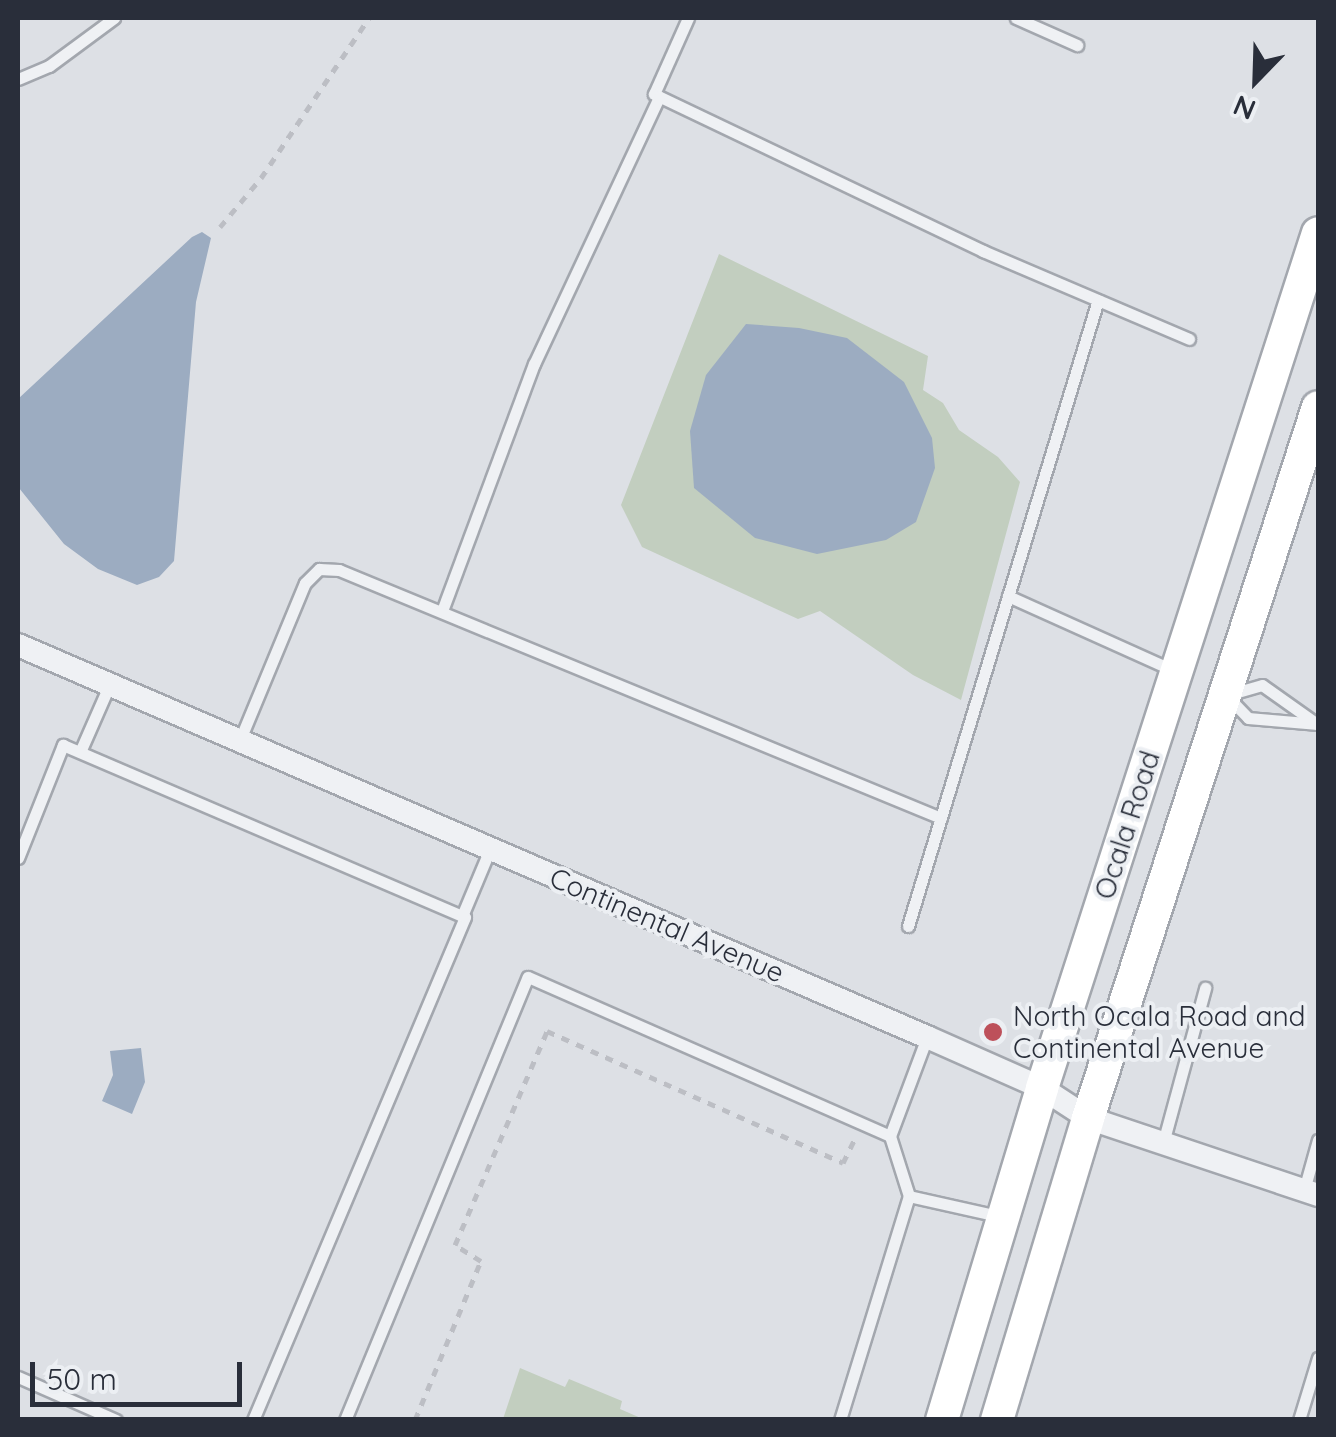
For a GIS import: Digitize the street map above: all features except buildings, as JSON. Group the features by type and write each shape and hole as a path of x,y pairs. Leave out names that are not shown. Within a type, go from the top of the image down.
{"main road":[{"name":"Ocala Road","path":"942,1420 1042,1088 1318,233"},
{"name":"Ocala Road","path":"997,1420 1088,1118 1318,407"},
{"path":"1177,672 1226,695"}],"street":[{"name":"Continental Avenue","path":"18,645 928,1037 1042,1088 1088,1118 1311,1193"}],"lane":[{"path":"18,79 48,66 114,18"},
{"path":"688,18 654,94 983,251 1189,339"},
{"path":"1016,18 1077,45"},
{"path":"442,611 534,364 659,97"},
{"path":"908,926 1098,300"},
{"path":"239,742 292,608 305,582 319,568 360,576 941,818"},
{"path":"1008,596 1177,672"},
{"path":"1262,685 1318,724 1248,718 1226,695 1262,685"},
{"path":"80,752 109,686"},
{"path":"18,858 63,745 465,917 253,1420"},
{"path":"462,916 490,849"},
{"path":"345,1420 528,977 890,1136"},
{"path":"1163,1144 1205,988"},
{"path":"840,1420 909,1196 890,1136 928,1037"},
{"path":"1311,1193 1318,1140"},
{"path":"909,1196 1002,1217"},
{"path":"1299,1420 1318,1358"},
{"path":"18,1377 116,1420"}],"path":[{"path":"220,227 261,178 369,18"},
{"path":"415,1420 481,1260 455,1246 547,1031 843,1163 862,1123"}],"green space":[{"path":"719,254 928,356 923,390 943,403 959,430 998,457 1020,482 961,700 913,675 820,611 798,619 642,547 621,505"},
{"path":"520,1368 565,1387 569,1379 622,1401 620,1409 643,1419 503,1419"}],"water":[{"path":"202,232 211,238 196,302 174,561 159,577 137,585 98,569 64,544 19,488 18,399 192,237"},
{"path":"746,324 799,328 847,338 904,382 932,438 935,468 916,522 886,540 817,554 755,538 694,488 690,431 706,375"},
{"path":"141,1048 145,1082 132,1114 102,1101 113,1075 110,1051"}],"place":[{"name":"North Ocala Road and Continental Avenue","path":"993,1032"}]}
